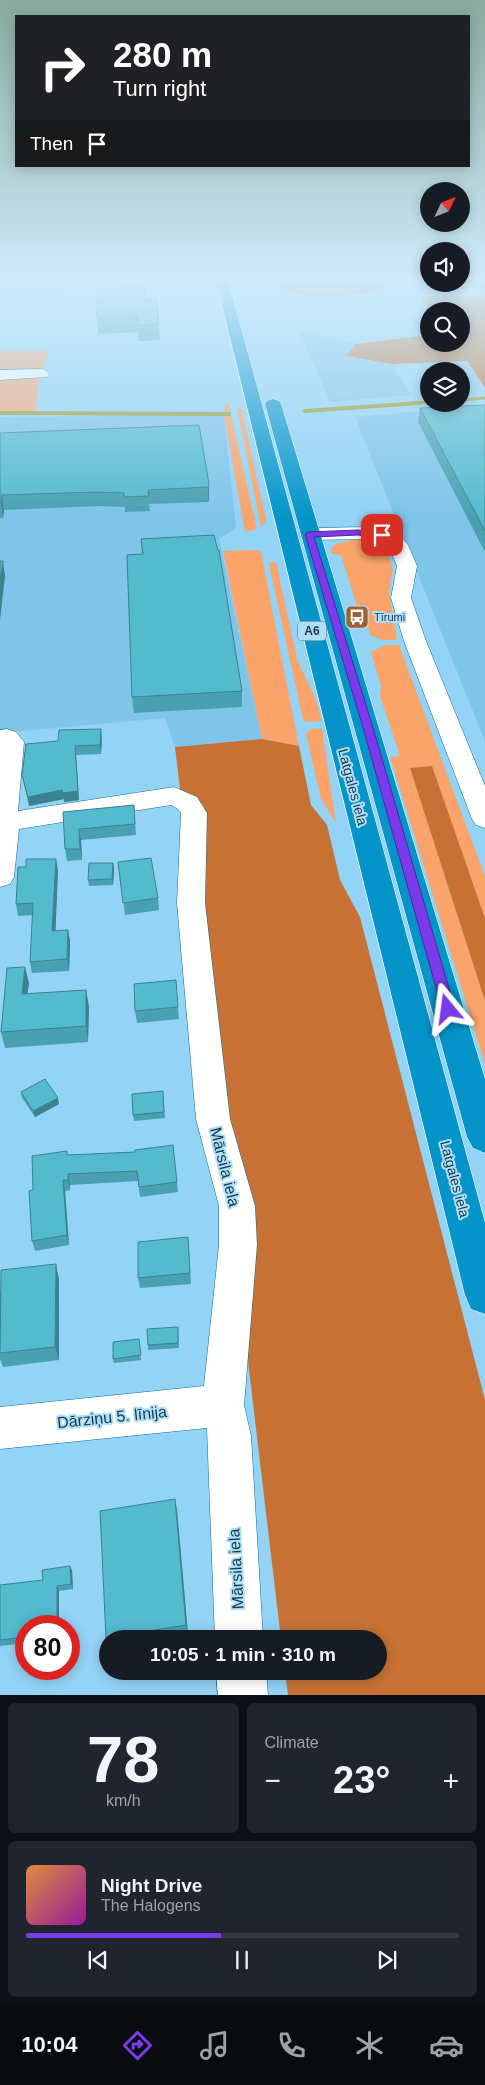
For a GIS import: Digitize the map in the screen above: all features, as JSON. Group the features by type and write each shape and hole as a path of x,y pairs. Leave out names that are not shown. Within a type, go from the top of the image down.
{"highway":[{"name":"Latgales iela","path":"246,359 298,535 369,731 485,1138"},
{"name":"Latgales iela","path":"268,386 298,535 485,1295"}],"street":[{"path":"0,375 42,374"},
{"path":"298,535 373,533 391,538 398,545 407,566 400,598 485,819"},
{"path":"0,738 8,737 12,742 11,762 3,812 0,877"},
{"name":"Mārsila iela","path":"3,812 174,796 188,802 194,814 191,903 213,1119 237,1206 238,1245 223,1405 230,1436 239,1630"},
{"name":"Dārziņu 5. līnija","path":"0,1428 223,1405"},
{"path":"242,1680 243,1695"}],"shaded area":[{"path":"0,359 46,359 42,373 0,374"},
{"path":"311,359 360,359 392,364 411,395 330,402"},
{"path":"364,359 485,359 485,388 470,366 470,362 392,364"},
{"path":"40,376 35,414 0,413 0,378"},
{"path":"225,403 229,405 257,529 245,532 224,415"},
{"path":"485,405 485,741 355,417 420,411 470,412 470,406"},
{"path":"237,407 242,409 266,520 261,526"},
{"path":"224,415 236,528 220,538 220,543 262,739 175,747 165,718 0,733 0,417"},
{"path":"357,539 378,543 388,554 393,569 389,592 397,640 382,640 370,635 367,623 362,622 341,555 332,554 331,549 336,544"},
{"path":"255,550 261,552 299,746 262,739 223,551"},
{"path":"276,562 297,659 316,700 322,721 306,722 303,719 269,564"},
{"path":"385,645 399,645 485,876 485,918 432,766 410,768 485,1001 485,1064 390,757 400,756 380,696 381,686 371,652"},
{"path":"322,728 336,823 321,799 306,734 311,729"},
{"path":"262,739 299,746 311,805 327,825 340,880 360,917 485,1400 485,1695 288,1695 286,1680 387,1680 387,1630 280,1630 175,747"},
{"path":"432,766 485,918 485,1001 410,768"}],"building":[{"path":"485,405 485,531 422,412 470,412 470,406"},
{"path":"199,425 208,487 148,490 149,496 124,497 124,493 97,492 2,495 0,503 0,433"},
{"path":"214,535 219,550 242,691 132,697 127,555 143,554 141,539"},
{"path":"0,561 3,561 0,582"},
{"path":"101,729 100,745 75,746 78,791 63,793 62,790 28,797 22,775 26,744 58,741 59,730"},
{"path":"134,805 135,824 79,829 80,849 65,849 63,812"},
{"path":"151,858 158,898 123,903 118,862"},
{"path":"26,859 56,859 52,931 68,930 67,959 30,962 33,903 16,904 18,867 26,867"},
{"path":"89,863 113,863 112,879 88,880"},
{"path":"25,967 22,994 86,990 86,1026 1,1032 7,968"},
{"path":"176,980 178,1007 135,1011 134,984"},
{"path":"45,1079 58,1098 33,1111 21,1092"},
{"path":"163,1091 164,1112 133,1115 132,1094"},
{"path":"173,1145 177,1182 139,1187 137,1171 68,1174 68,1180 63,1180 67,1235 32,1241 29,1191 33,1190 32,1156 67,1151 67,1155 135,1152 135,1150"},
{"path":"188,1237 190,1273 138,1278 138,1242"},
{"path":"56,1264 55,1347 0,1353 1,1270"},
{"path":"178,1327 178,1343 148,1345 147,1329"},
{"path":"139,1339 141,1355 113,1359 113,1342"},
{"path":"175,1499 186,1625 155,1630 106,1630 100,1511"},
{"path":"70,1566 71,1584 57,1586 57,1615 15,1615 15,1638 0,1640 0,1585 43,1580 42,1570"}],"waterway":[{"path":"470,399 485,398"},
{"path":"305,411 420,403"},
{"path":"403,404 420,403"},
{"path":"0,413 229,414"}],"place":[{"name":"Tīrumi","path":"357,617"}],"route":[{"path":"382,535 358,532 309,534 369,731 448,1009"}]}
